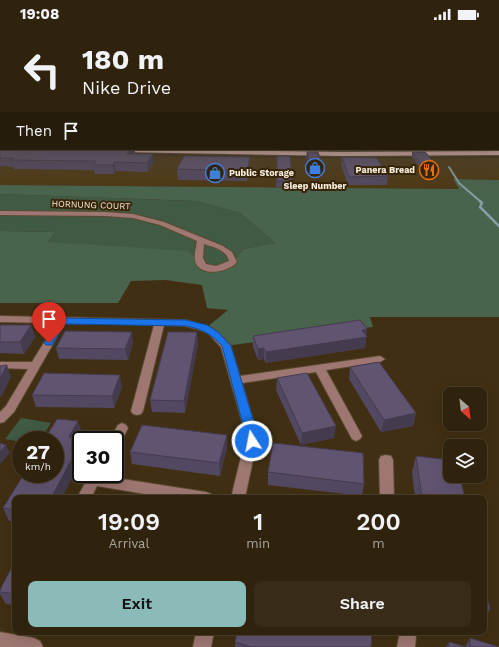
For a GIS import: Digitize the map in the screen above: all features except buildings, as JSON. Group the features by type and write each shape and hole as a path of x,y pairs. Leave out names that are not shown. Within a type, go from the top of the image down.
{"main road":[{"path":"116,152 320,157 499,154"}],"street":[{"name":"HORNUNG COURT","path":"0,213 105,214 133,216 162,223 201,240 227,252 232,256 233,262 226,267 220,268 207,268 203,266 200,263 201,240"},
{"path":"0,319 195,324 215,334 226,346 252,436 239,495"},
{"path":"0,419 10,409 62,321"},
{"path":"137,411 160,322"},
{"path":"236,380 380,359"},
{"path":"0,365 36,366"},
{"path":"320,368 356,436"},
{"path":"386,460 387,495"},
{"path":"124,482 190,495"},
{"path":"86,495 92,483"},
{"path":"202,647 204,635"},
{"path":"0,641 34,647"}],"shaded area":[{"path":"112,150 499,151 307,153"},
{"path":"0,153 288,158 499,158 499,180 454,179 459,189 0,185"}],"green space":[{"path":"453,179 499,180 499,317 370,317 373,327 224,346 206,328 228,310 207,308 202,285 165,280 131,281 118,303 0,303 0,231 55,232 48,242 188,251 205,268 228,269 243,249 276,243 240,213 196,201 0,194 0,185 459,189"},
{"path":"0,194 196,201 240,213 277,243 243,249 228,269 205,268 48,242 55,232 0,231"},
{"path":"21,418 51,423 46,431 12,431 12,440 5,439"}],"waterway":[{"path":"449,167 459,183 481,202"},
{"path":"481,202 480,207 499,226"}],"place":[{"name":"Sleep Number","path":"315,168"},
{"name":"Panera Bread","path":"429,170"},
{"name":"Public Storage","path":"215,173"}],"route":[{"path":"49,343 62,321 186,323 204,327 215,334 226,346 252,436 252,441"}]}
